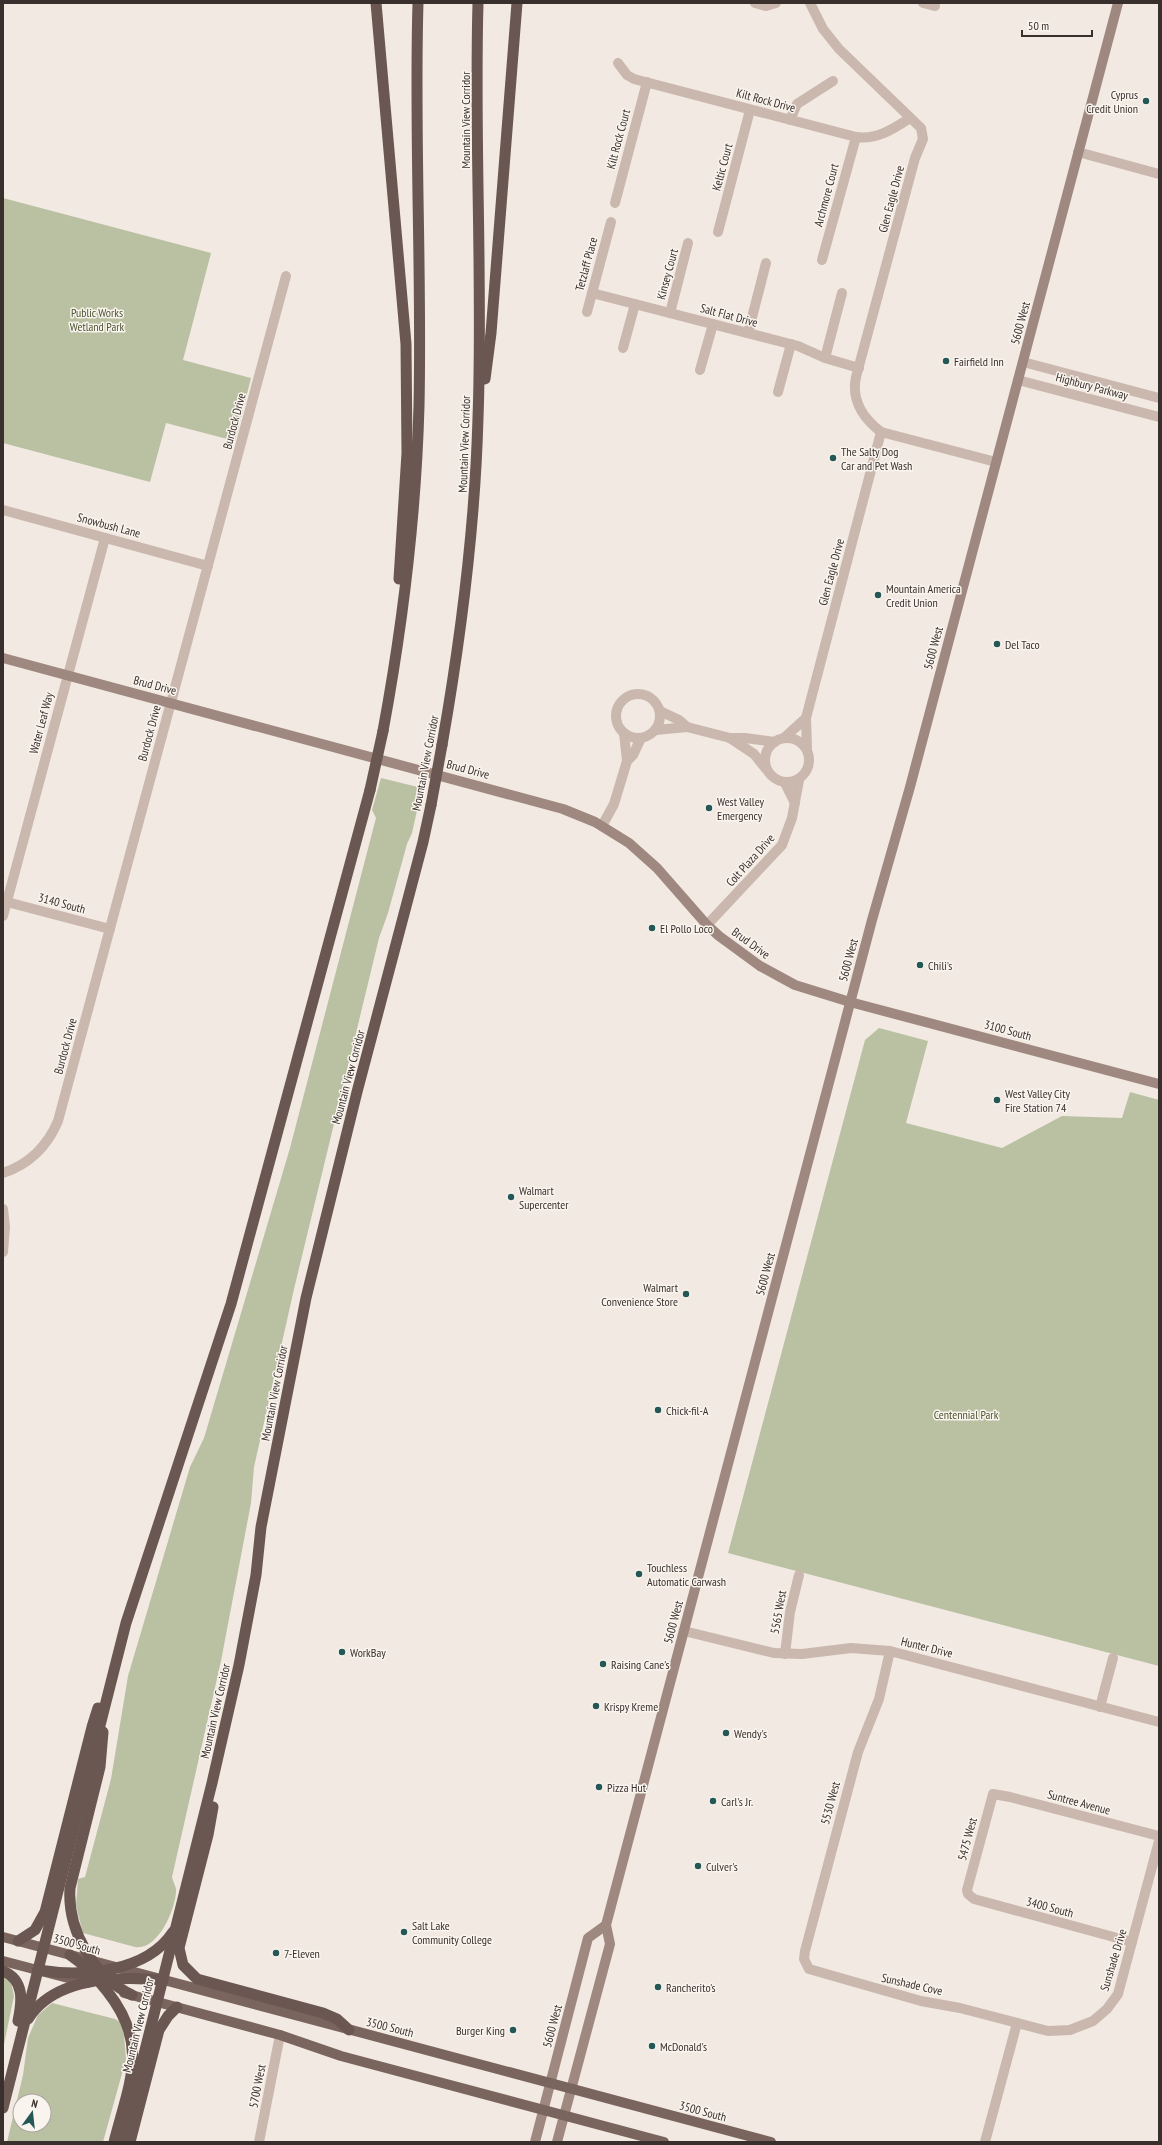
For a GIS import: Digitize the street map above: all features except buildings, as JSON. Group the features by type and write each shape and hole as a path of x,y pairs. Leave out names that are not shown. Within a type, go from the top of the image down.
{"highway":[{"path":"376,3 404,313 407,376 406,492 393,680"},
{"path":"3,2108 112,1674 135,1590 231,1304 370,790 383,731 393,680 410,551 418,441 418,3"},
{"name":"Mountain View Corridor","path":"122,2142 212,1783 245,1635 256,1575 261,1527 306,1298 357,1092 423,842 442,745 467,579 474,504 478,417 478,3"},
{"path":"478,417 491,333 517,3"},
{"path":"18,1941 35,1930 45,1912 92,1727 112,1674"},
{"path":"101,1722 103,1745 101,1762 69,1897 70,1914 77,1935 96,1968 100,1983 126,2021 132,2036 134,2051 133,2065 114,2142"},
{"path":"212,1783 211,1822 179,1948 183,1965 196,1979 323,2013 337,2019 349,2030"},
{"path":"38,1970 61,1973 96,1968 116,1968 132,1963 152,1953 166,1941 176,1927"},
{"path":"70,1955 96,1968"},
{"path":"3,1971 15,1979 20,1988 22,1998 3,2080"},
{"path":"25,2024 35,2009 48,1998 70,1987 131,1978 163,1980"},
{"path":"100,1983 132,1995"},
{"path":"130,2142 159,2030 168,2016 177,2007"}],"main road":[{"name":"5600 West","path":"558,2142 610,1944 606,1925 850,1002 910,787 1118,3"},
{"name":"Brud Drive","path":"3,658 574,813 602,826 630,843 649,860 707,925 742,954 770,973 800,987 850,1002"},
{"name":"3100 South","path":"850,1002 1159,1084"},
{"name":"5600 West","path":"534,2142 588,1938 606,1925"},
{"name":"3500 South","path":"3,1937 70,1955"},
{"path":"3,1961 100,1983"},
{"name":"3500 South","path":"116,1968 771,2142"},
{"path":"132,1995 280,2035 341,2056 664,2142"}],"street":[{"path":"755,3 766,6 776,3"},
{"name":"Glen Eagle Drive","path":"810,3 823,29 839,50 921,128 923,139 916,153 854,387 856,398 865,417 881,432 996,462"},
{"path":"923,3 935,6"},
{"name":"Kilt Rock Drive","path":"618,63 631,78 856,137 868,138 881,135 910,118"},
{"path":"790,120 797,104 833,81"},
{"name":"Kilt Rock Court","path":"615,203 647,82"},
{"name":"Keltic Court","path":"718,232 750,110"},
{"name":"Archmore Court","path":"822,260 856,137"},
{"path":"1078,152 1159,174"},
{"name":"Tetzlaff Place","path":"587,312 610,222"},
{"name":"Kinsey Court","path":"670,313 688,242"},
{"path":"748,333 766,263"},
{"name":"Burdock Drive","path":"3,1173 14,1169 35,1156 52,1134 63,1104 286,276"},
{"name":"Salt Flat Drive","path":"592,293 791,344 825,358 859,368"},
{"path":"825,358 842,293"},
{"path":"624,348 635,304"},
{"path":"700,370 713,324"},
{"path":"778,392 791,344"},
{"name":"Highbury Parkway","path":"1023,362 1159,398"},
{"name":"Highbury Parkway","path":"1018,380 1159,417"},
{"name":"Glen Eagle Drive","path":"807,749 806,718 881,432"},
{"name":"Snowbush Lane","path":"3,510 208,566"},
{"name":"Water Leaf Way","path":"3,916 105,538"},
{"path":"656,730 660,721 660,711 654,700 644,694 637,694 625,698 617,708 616,717 618,726 624,733 632,737 641,738 656,730 687,727 730,738 797,740 807,749 810,758 809,766 805,774 799,780 785,783 773,778 754,754 730,738"},
{"path":"660,711 679,720 687,727"},
{"path":"768,771 766,755 780,740 806,718"},
{"path":"602,826 614,804 626,761 624,733"},
{"path":"626,761 633,755 641,738"},
{"name":"Colt Plaza Drive","path":"707,925 780,849 788,834 799,780"},
{"path":"785,783 795,803"},
{"name":"3140 South","path":"7,902 110,929"},
{"path":"3,1209 5,1237 3,1252"},
{"name":"5565 West","path":"785,1654 790,1612 799,1575"},
{"name":"Hunter Drive","path":"684,1631 756,1650 785,1654 811,1653 851,1648 890,1652 1159,1722"},
{"name":"5530 West","path":"805,1963 805,1951 858,1752 879,1699 890,1652"},
{"path":"1100,1707 1113,1658"},
{"name":"Suntree Avenue","path":"993,1794 1010,1797 1159,1836"},
{"name":"5475 West","path":"967,1890 993,1794"},
{"name":"Sunshade Drive","path":"1017,2023 1042,2030 1059,2031 1082,2026 1093,2021 1107,2009 1118,1994 1159,1841"},
{"name":"3400 South","path":"967,1890 970,1897 978,1901 1132,1942"},
{"name":"Sunshade Cove","path":"805,1963 809,1969 816,1973 921,2001 952,2006 1017,2023"},
{"path":"985,2142 1017,2023"},
{"name":"5700 West","path":"259,2142 280,2035"}],"green space":[{"name":"Public Works Wetland Park","path":"3,198 211,253 183,360 251,378 235,441 166,423 150,482 3,443"},
{"path":"381,778 422,788 412,833 407,844 388,913 379,938 294,1289 254,1467 251,1503 221,1661 172,1877 176,1890 175,1900 168,1919 157,1936 151,1943 143,1947 135,1947 83,1933 76,1906 78,1879 85,1877 111,1779 128,1676 190,1467 204,1438 290,1148 376,818 372,810"},
{"name":"Centennial Park","path":"879,1028 928,1041 906,1123 1002,1148 1062,1116 1122,1118 1130,1092 1159,1100 1159,1666 728,1553 865,1040"},
{"path":"3,1975 11,1982 14,1996 3,2049"},
{"path":"52,2003 115,2019 120,2022 124,2035 126,2059 103,2142 7,2142 12,2121 12,2133 52,2133 52,2093 19,2093 23,2075 28,2038 38,2015"}],"place":[{"name":"Cyprus Credit Union","path":"1146,101"},
{"name":"Fairfield Inn","path":"946,361"},
{"name":"The Salty Dog Car and Pet Wash","path":"833,458"},
{"name":"Mountain America Credit Union","path":"878,595"},
{"name":"Del Taco","path":"997,644"},
{"name":"West Valley Emergency","path":"709,808"},
{"name":"El Pollo Loco","path":"652,928"},
{"name":"Chili's","path":"920,965"},
{"name":"West Valley City Fire Station 74","path":"997,1100"},
{"name":"Walmart Supercenter","path":"511,1197"},
{"name":"Walmart Convenience Store","path":"686,1294"},
{"name":"Chick-fil-A","path":"658,1410"},
{"name":"Touchless Automatic Carwash","path":"639,1574"},
{"name":"WorkBay","path":"342,1652"},
{"name":"Raising Cane's","path":"603,1664"},
{"name":"Krispy Kreme","path":"596,1706"},
{"name":"Wendy's","path":"726,1733"},
{"name":"Pizza Hut","path":"599,1787"},
{"name":"Carl's Jr.","path":"713,1801"},
{"name":"Culver's","path":"698,1866"},
{"name":"Salt Lake Community College","path":"404,1932"},
{"name":"7-Eleven","path":"276,1953"},
{"name":"Rancherito's","path":"658,1987"},
{"name":"Burger King","path":"513,2030"},
{"name":"McDonald's","path":"652,2046"}]}
